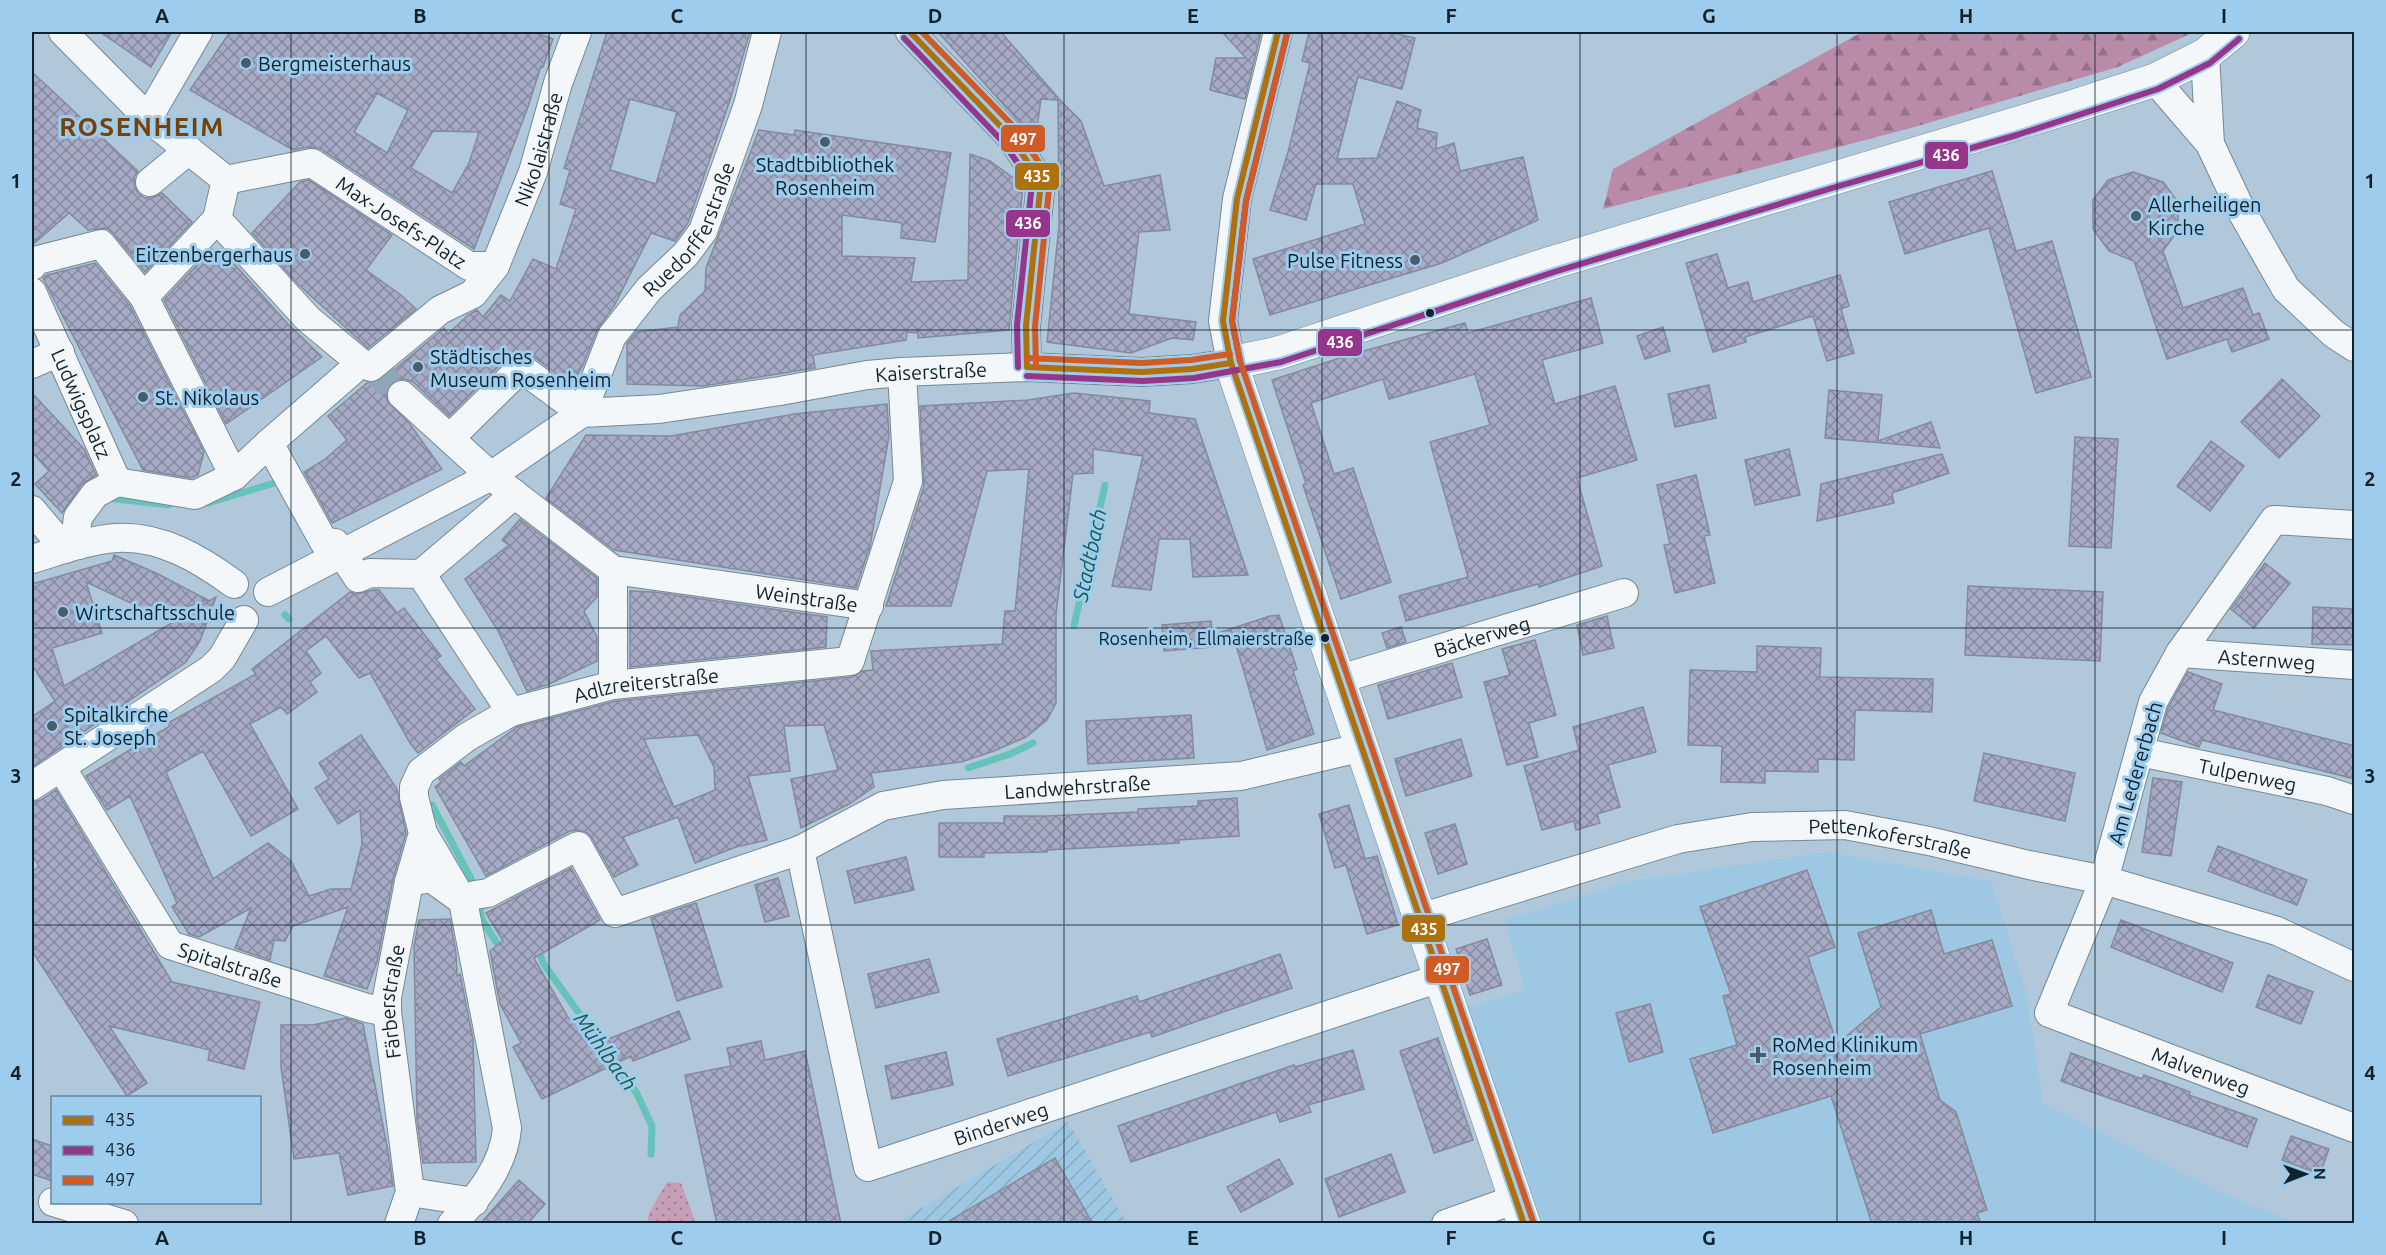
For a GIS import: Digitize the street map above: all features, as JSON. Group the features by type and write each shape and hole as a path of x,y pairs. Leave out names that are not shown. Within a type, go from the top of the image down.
{"street":[{"path":"63,32 148,118 226,180 209,227 144,297"},
{"path":"148,118 198,32"},
{"name":"Nikolaistraße","path":"495,266 533,172 558,83 577,32"},
{"name":"Ruedorfferstraße","path":"582,413 612,336 649,289 686,254 703,231 748,105 767,32"},
{"path":"910,32 1010,135 1041,182 1026,326 1027,367"},
{"path":"1278,32 1237,199 1223,321 1231,363 1520,1211 1446,1224"},
{"name":"Kaiserstraße","path":"582,413 659,409 867,375 1027,367 1142,372 1192,369 1278,353 1551,263 1824,180 2014,126 2155,80 2205,55 2233,32"},
{"path":"2205,55 2210,144"},
{"path":"2155,80 2210,144 2242,213 2286,289 2334,334 2355,347"},
{"path":"150,182 189,150"},
{"name":"Max-Josefs-Platz","path":"226,180 312,163 469,266 495,266"},
{"path":"209,227 308,319 361,363"},
{"path":"32,266 34,261 101,244 144,297 234,476"},
{"name":"Max-Josefs-Platz","path":"361,363 371,367 440,310 473,294 495,266"},
{"path":"32,292 60,352"},
{"name":"Ludwigsplatz","path":"32,364 60,352 117,482"},
{"name":"Ludwigsplatz","path":"72,547 78,517 95,495 117,482 195,495 234,476 361,363"},
{"path":"268,592 491,476 582,413 520,368 450,438"},
{"name":"Weinstraße","path":"491,476 613,570 869,606 908,481 902,372"},
{"path":"402,395 491,476"},
{"path":"269,443 324,542 335,543 358,578 370,573 421,574 515,494"},
{"path":"32,510 72,547"},
{"name":"Am Ledererbach","path":"2049,1013 2104,880 2153,702 2180,653 2274,520 2355,525"},
{"path":"32,559 72,547 117,538 154,542 191,556 234,584"},
{"path":"613,570 613,685"},
{"path":"421,574 511,712"},
{"path":"246,578 253,578 265,585 268,592 270,599 264,613 259,618 244,620 229,608 228,595 234,584 246,578"},
{"name":"Bäckerweg","path":"1340,680 1624,593"},
{"name":"Adlzreiterstraße","path":"414,787 421,772 433,761 467,737 511,712 613,685 850,661 869,606"},
{"path":"32,786 211,669 222,658 244,620"},
{"name":"Asternweg","path":"2180,653 2355,665"},
{"name":"Landwehrstraße","path":"475,896 578,846 615,913 800,850 883,806 943,795 1241,776 1363,747"},
{"name":"Tulpenweg","path":"2140,752 2327,791 2355,800"},
{"name":"Spitalstraße","path":"61,767 170,945 367,1008 387,1012"},
{"name":"Färberstraße","path":"414,787 414,797 423,833 475,896 507,1128 506,1145 474,1202 452,1224"},
{"name":"Pettenkoferstraße","path":"1420,918 1647,847 1712,832 1783,825 1845,825 1929,841 2029,866 2104,880 2277,931 2355,967"},
{"name":"Färberstraße","path":"399,1224 410,1192 387,997 409,882 423,833"},
{"name":"Binderweg","path":"800,850 868,1167 1440,978"},
{"path":"409,882 431,878 475,896"},
{"name":"Malvenweg","path":"2049,1013 2355,1128"},
{"path":"410,1192 474,1202"},
{"path":"32,1196 51,1201"},
{"path":"59,1204 124,1224"}],"shaded area":[{"name":"RoMed Klinikum Rosenheim","path":"1827,852 1991,881 2027,995 2043,1103 2203,1184 2295,1223 1535,1223 1465,1008 1526,990 1504,920 1631,881"},
{"path":"1068,1122 1127,1223 896,1223"},
{"path":"667,1182 681,1183 696,1223 647,1223 649,1213"}],"green space":[{"path":"1862,32 2194,32 2118,67 1911,128 1603,209 1613,169"}],"building":[{"path":"100,32 172,32 151,67"},
{"path":"230,32 534,32 553,39 474,249 321,149 309,147 293,150 190,90","holes":["377,93 408,110 387,153 354,132","433,131 479,132 469,163 452,193 411,168"]},
{"path":"607,32 750,32 730,100 688,223 675,241 651,233 614,306 597,330 572,385 531,355 519,352 509,356 449,416 413,382 398,379 390,384 386,392 387,401 409,423 442,469 332,523 304,472 324,460 347,440 328,416 367,383 382,380 444,328 448,334 468,315 477,310 483,317 501,295 510,301 533,259 556,269 576,209 560,204 570,170 564,168","holes":["630,99 677,112 656,184 610,170"]},
{"path":"938,32 1001,32 1081,121 1104,186 1160,175 1170,230 1139,232 1129,314 1196,322 1193,340 1172,338 1131,353 1047,342 1059,226 1058,100 1041,99 1035,143 1022,125"},
{"path":"1222,32 1261,32 1245,99 1210,90 1216,58 1246,58"},
{"path":"1309,32 1389,32 1415,38 1402,89 1358,77 1337,159 1377,158 1397,101 1421,110 1417,128 1437,133 1436,149 1454,143 1460,171 1523,157 1538,220 1442,263 1270,315 1253,259 1365,224 1353,184 1316,184 1306,220 1270,210 1288,152 1310,63 1302,61"},
{"path":"32,72 138,171 134,177 134,184 138,193 145,198 152,198 162,193 192,222 145,272 113,233 106,228 88,230 69,213 32,245"},
{"path":"759,130 794,135 795,130 951,153 935,242 901,238 902,223 842,215 842,256 915,258 911,282 968,280 970,154 990,161 1023,185 1009,330 918,338 918,333 907,332 906,340 813,355 815,368 704,386 627,384 627,343 636,332 678,327 680,315 705,291 706,268"},
{"path":"1992,171 2016,251 2052,241 2091,377 2036,393 1989,228 1905,254 1889,202"},
{"path":"2133,172 2163,182 2178,202 2178,230 2163,251 2183,308 2243,288 2253,315 2259,313 2269,339 2232,352 2227,339 2167,359 2134,261 2109,251 2093,229 2093,200 2108,180"},
{"path":"309,180 392,235 366,270 401,295 416,309 368,348 299,285 252,233 300,182"},
{"path":"212,249 226,261 229,258 286,322 322,357 226,424 164,300"},
{"path":"1717,254 1728,288 1748,282 1753,302 1840,275 1849,306 1841,309 1854,353 1827,361 1813,316 1745,337 1746,342 1713,352 1686,263"},
{"name":"St. Nikolaus","path":"95,263 130,306 204,452 198,475 191,478 143,470 43,278"},
{"path":"1591,298 1603,343 1542,360 1555,404 1615,386 1637,460 1577,478 1602,566 1539,587 1538,584 1406,621 1399,596 1468,577 1430,442 1490,425 1475,374 1389,399 1383,379 1311,403 1334,474 1353,468 1391,582 1341,599 1303,485 1306,484 1272,380 1349,355 1465,323 1468,333"},
{"path":"1663,327 1670,351 1645,359 1637,336"},
{"path":"2282,379 2320,416 2279,458 2241,422"},
{"path":"1709,385 1716,418 1675,427 1668,394"},
{"path":"1829,390 1882,395 1878,441 1931,422 1940,448 1825,438"},
{"path":"32,393 84,449 96,475 82,484 62,513 35,484 49,471 32,452"},
{"path":"1074,393 1150,401 1149,413 1195,419 1248,575 1193,577 1190,539 1159,539 1151,590 1112,586 1143,456 1093,449 1093,473 1073,474 1056,614 1056,703 1047,720 1026,737 961,762 871,773 874,787 849,804 801,828 791,779 838,770 824,725 784,726 790,771 748,776 767,840 736,847 695,863 678,817 623,837 638,865 614,877 592,838 586,832 578,830 570,831 486,876 435,787 441,782 439,779 461,762 464,766 517,727 616,701 852,677 862,671 873,670 871,651 1002,644 1005,611 1015,611 1029,469 987,471 951,606 886,606 924,486 920,406 1028,400","holes":["698,735 714,767 715,790 674,807 644,739"]},
{"path":"887,404 889,436 870,546 856,588 614,550 546,498 586,435 671,436 795,414"},
{"path":"2075,437 2118,439 2111,548 2069,546"},
{"path":"2211,441 2244,466 2210,511 2177,486"},
{"path":"1789,449 1800,495 1755,505 1745,460"},
{"path":"1942,454 1949,473 1892,493 1894,503 1817,521 1821,484"},
{"path":"1696,475 1710,535 1704,536 1715,583 1675,593 1664,545 1670,544 1657,485"},
{"path":"520,519 597,578 597,597 584,611 597,637 597,661 547,685 527,691 497,629 465,579 509,545 502,540"},
{"path":"114,555 156,573 208,600 147,619 133,604 86,582 102,633 52,648 64,686 216,597 200,641 186,662 32,767 32,717 55,701 32,665 32,584 112,561"},
{"path":"2265,563 2290,583 2254,628 2231,609"},
{"path":"1968,586 2103,592 2100,661 1965,655"},
{"path":"379,590 397,613 404,608 441,656 436,659 475,709 418,753 370,673 359,678 326,636 306,651 321,673 310,682 317,692 287,714 281,707 250,724 298,809 251,836 203,751 166,772 213,879 268,843 291,861 309,896 331,889 351,889 362,844 360,810 338,824 315,788 329,779 319,763 361,735 397,789 406,833 393,879 377,962 367,989 324,976 348,907 293,926 285,941 274,940 270,960 235,948 251,908 199,937 189,934 172,907 177,903 130,796 107,810 86,776 170,726 168,723 256,674 252,669 350,592 357,594"},
{"path":"630,591 654,592 827,617 826,647 630,667"},
{"path":"2313,607 2355,609 2355,645 2312,644"},
{"path":"1279,615 1297,669 1293,671 1314,734 1267,750 1236,645 1164,651 1162,625 1211,621 1212,635"},
{"path":"1607,616 1614,648 1583,655 1577,625"},
{"path":"1401,627 1406,642 1387,648 1382,633"},
{"path":"1535,640 1556,715 1529,723 1538,757 1507,765 1484,682 1510,675 1502,649"},
{"path":"1757,646 1821,648 1820,677 1933,679 1932,712 1855,710 1854,760 1818,759 1818,772 1765,771 1765,783 1721,782 1722,746 1688,745 1690,670 1757,672"},
{"path":"1452,663 1462,697 1388,719 1378,685"},
{"path":"2188,672 2222,684 2213,710 2355,746 2355,766 2351,778 2202,740 2199,747 2161,733 2168,708"},
{"path":"1643,707 1656,752 1608,765 1620,807 1597,814 1600,823 1576,830 1574,821 1542,830 1524,766 1579,750 1573,727"},
{"path":"1191,715 1194,758 1088,764 1086,721"},
{"path":"1461,739 1472,776 1406,796 1395,759"},
{"path":"1984,753 2075,773 2065,821 1974,801"},
{"path":"2153,778 2182,782 2171,856 2142,852"},
{"path":"56,790 172,982 260,1002 244,1069 208,1060 210,1050 109,1026 147,1083 127,1096 32,951 32,872 39,866 32,855 32,802 41,800"},
{"path":"1237,798 1239,836 1179,840 1179,843 1047,850 1047,852 984,853 984,857 939,857 939,823 1004,823 1004,816 1138,812 1138,809 1198,806 1198,801"},
{"path":"1349,805 1365,859 1377,856 1398,925 1367,934 1346,865 1335,868 1319,814"},
{"path":"1455,824 1467,864 1438,874 1425,833"},
{"path":"2218,846 2307,880 2297,905 2208,871"},
{"path":"906,857 914,890 855,903 847,871"},
{"path":"571,868 600,920 534,958 569,1019 576,1016 593,1045 679,1011 690,1039 633,1061 631,1056 542,1099 513,1047 521,1043 500,1004 490,951 503,941 486,913"},
{"path":"1807,870 1835,947 1808,957 1837,1044 1881,1007 1858,933 1931,910 1944,954 1992,940 2012,1006 1920,1034 1940,1100 1956,1112 1987,1210 1977,1213 1981,1224 1872,1224 1831,1096 1713,1133 1690,1059 1737,1045 1723,996 1731,994 1700,907"},
{"path":"778,878 789,916 765,922 755,885"},
{"path":"696,903 722,987 677,1001 651,918"},
{"path":"450,919 456,953 457,976 460,974 473,1039 476,1162 423,1163 417,1119 415,1005 418,1004 415,1003 414,946 419,920"},
{"path":"2121,920 2233,963 2222,992 2111,947"},
{"path":"1487,939 1502,985 1470,995 1456,949"},
{"path":"1280,954 1292,988 1152,1037 1150,1032 1008,1076 997,1039 1137,996 1139,1002"},
{"path":"929,959 939,992 876,1008 868,974"},
{"path":"2268,975 2313,992 2301,1024 2256,1007"},
{"path":"1650,1004 1663,1052 1629,1062 1616,1013"},
{"path":"346,1018 363,1024 393,1186 348,1195 339,1153 294,1159 281,1067 281,1025 313,1025"},
{"path":"1438,1038 1473,1140 1434,1153 1400,1051"},
{"path":"761,1041 765,1060 805,1051 841,1224 717,1224 685,1075 731,1066 727,1048"},
{"path":"1353,1050 1364,1089 1308,1105 1311,1112 1280,1122 1276,1112 1131,1162 1118,1126 1294,1065 1295,1067"},
{"path":"946,1052 953,1085 892,1099 885,1066"},
{"path":"2071,1053 2142,1079 2144,1075 2190,1092 2189,1095 2257,1119 2247,1147 2061,1081"},
{"path":"2291,1136 2329,1149 2320,1174 2282,1160"},
{"path":"32,1139 51,1146 51,1181 32,1174"},
{"path":"1391,1154 1405,1192 1339,1217 1325,1179"},
{"path":"1055,1158 1093,1224 944,1224"},
{"path":"1279,1159 1293,1184 1241,1212 1227,1187"},
{"path":"519,1180 545,1204 527,1224 480,1224"}],"waterway":[{"path":"208,503 281,481"},
{"name":"Stadtbach","path":"1074,626 1105,485"},
{"path":"108,498 169,505"},
{"name":"Mühlbach","path":"285,615 289,619"},
{"name":"Stadtbach","path":"968,768 1010,754 1033,743"},
{"name":"Mühlbach","path":"432,805 476,888"},
{"name":"Mühlbach","path":"479,902 482,920 498,945"},
{"name":"Mühlbach","path":"540,954 543,963 604,1048"},
{"name":"Mühlbach","path":"611,1057 636,1092 652,1126 651,1154"}],"tunnel":[{"path":"371,367 402,395"}],"transit line":[{"name":"435","path":"910,32 1010,136 1041,182 1026,326 1027,367"},
{"name":"497","path":"922,32 1017,130 1050,179 1035,326 1036,367"},
{"name":"435","path":"1278,32 1237,199 1223,321 1231,363 1524,1224"},
{"name":"436","path":"1240,361 1232,321 1246,201 1287,34"},
{"name":"497","path":"1287,34 1246,201 1232,321 1240,361 1533,1221"},
{"name":"436","path":"904,38 1003,142 1032,184 1017,325 1018,367"},
{"name":"436","path":"1027,376 1143,381 1194,378 1281,362 1554,272 2017,135 2158,89 2210,63 2239,39"},
{"name":"497","path":"1027,358 1142,363 1191,360 1230,354"},
{"name":"435","path":"1027,367 1142,372 1192,369 1231,363"}],"place":[{"name":"Bergmeisterhaus","path":"246,63"},
{"name":"Stadtbibliothek Rosenheim","path":"825,142"},
{"name":"Allerheiligen Kirche","path":"2136,216"},
{"name":"Eitzenbergerhaus","path":"305,254"},
{"name":"Pulse Fitness","path":"1415,260"},
{"name":"Städtisches Museum Rosenheim","path":"418,367"},
{"name":"St. Nikolaus","path":"143,397"},
{"name":"Wirtschaftsschule","path":"63,612"},
{"name":"Rosenheim, Ellmaierstraße","path":"1325,638"},
{"name":"Spitalkirche St. Joseph","path":"52,726"},
{"name":"RoMed Klinikum Rosenheim","path":"1758,1055"}],"district":[{"name":"ROSENHEIM","path":"142,126"}]}
